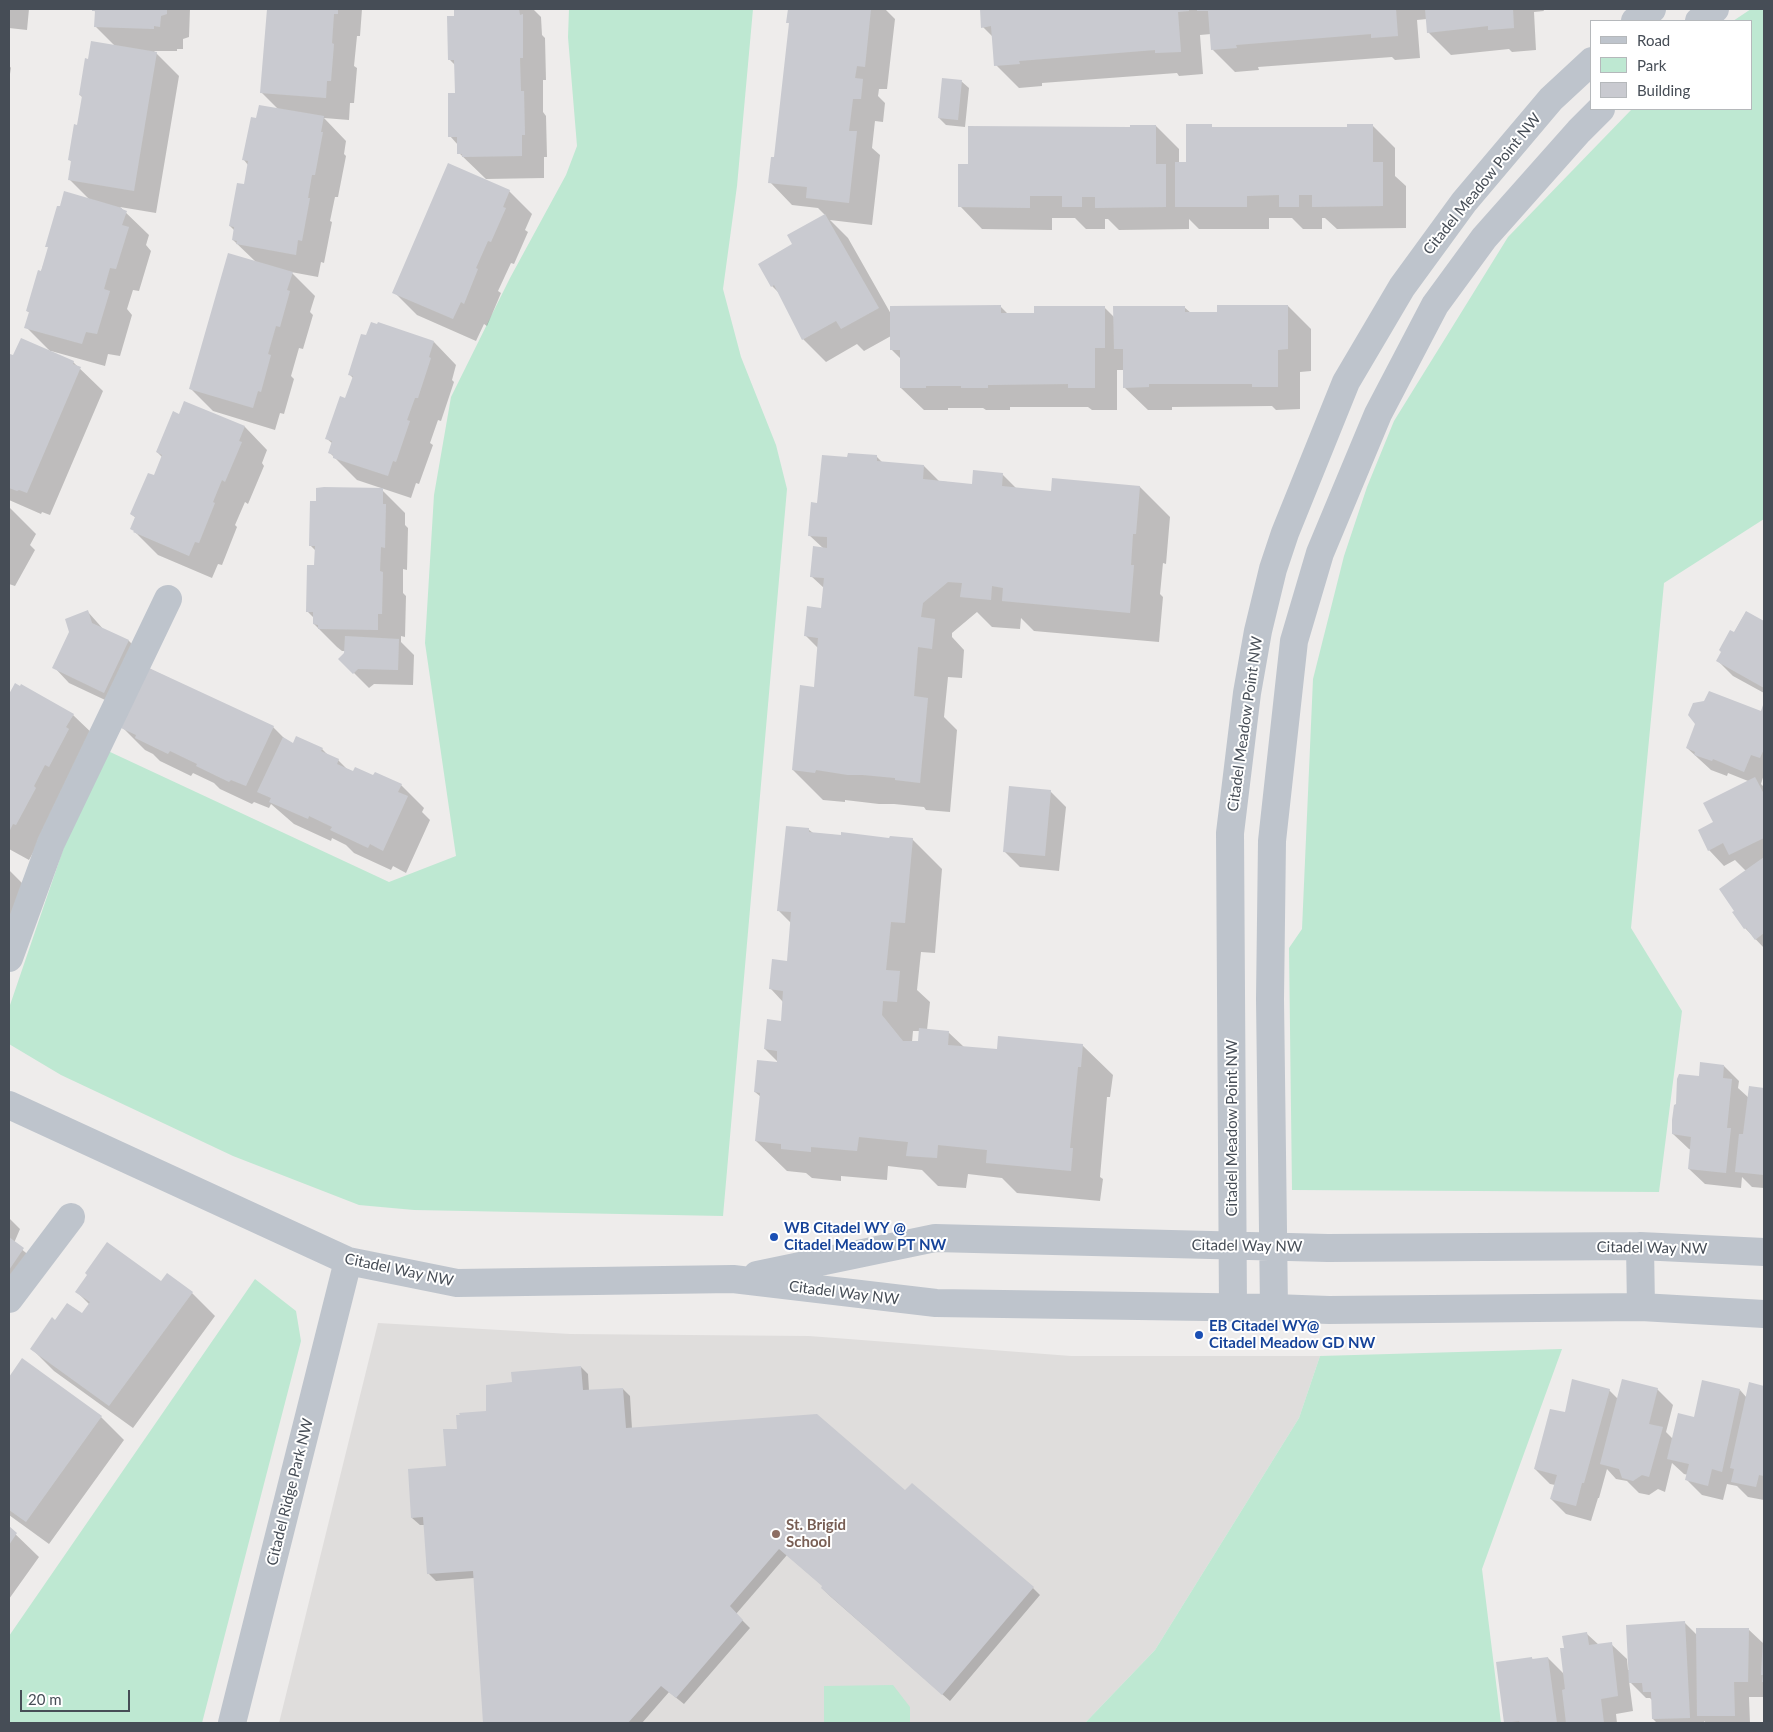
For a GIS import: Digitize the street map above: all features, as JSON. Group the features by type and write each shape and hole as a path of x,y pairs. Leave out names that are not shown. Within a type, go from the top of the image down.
{"street":[{"path":"1637,20 1652,9"},
{"path":"1700,20 1715,9"},
{"name":"Citadel Meadow Point NW","path":"1233,1308 1230,834 1247,693 1258,631 1273,569 1285,533 1346,382 1402,286 1482,180 1551,99 1590,63"},
{"path":"1274,1308 1270,999 1272,841 1294,641 1320,553 1378,414 1436,306 1484,238 1600,110"},
{"path":"9,958 51,843 168,599"},
{"name":"Citadel Way NW","path":"9,1105 348,1260 457,1283 733,1280 936,1303 1329,1310 1641,1307 1764,1314"},
{"path":"9,1299 70,1217"},
{"name":"Citadel Way NW","path":"733,1280 935,1238 1338,1248 1640,1246 1764,1252"},
{"path":"1640,1246 1641,1307"},
{"name":"Citadel Ridge Park NW","path":"232,1723 348,1260"}],"shaded area":[{"name":"St. Brigid School","path":"378,1323 570,1334 809,1336 1071,1356 1320,1356 1299,1418 1155,1650 1085,1723 279,1723"}],"green space":[{"path":"569,9 753,9 737,186 723,289 741,357 776,445 787,489 723,1216 414,1210 359,1205 233,1156 61,1075 9,1044 9,1008 66,841 108,751 389,882 456,856 425,643 434,495 451,397 510,278 566,175 577,146 568,37"},
{"path":"1751,9 1764,9 1764,519 1664,583 1631,928 1682,1011 1659,1192 1292,1190 1289,948 1302,929 1313,679 1344,556 1367,487 1394,421 1508,237 1631,110 1753,110 1753,20 1734,20"},
{"path":"255,1279 296,1311 301,1341 202,1723 9,1723 9,1636"},
{"path":"1562,1349 1482,1569 1501,1723 1085,1723 1155,1650 1299,1418 1320,1356"},
{"path":"893,1685 910,1707 910,1723 824,1723 824,1686"}],"building":[{"path":"92,9 167,9 167,14 161,16 160,27 154,26 154,29 94,27 95,11 92,11"},
{"path":"267,9 338,9 338,14 334,14 331,81 327,81 326,98 260,93"},
{"path":"454,9 519,9 520,15 523,14 523,58 520,58 521,91 524,91 525,135 522,135 522,156 462,157 462,154 457,154 457,137 448,137 448,93 455,93 454,60 448,60 447,16 454,16"},
{"path":"788,9 871,9 865,67 857,66 855,78 863,79 861,99 853,99 849,131 857,131 849,203 806,198 807,187 768,183 771,157 774,157 789,23 786,23"},
{"path":"980,9 1189,9 1189,11 1178,12 1181,52 1155,53 1155,50 1019,61 1020,64 994,66 991,26 981,28"},
{"path":"1197,9 1396,9 1398,36 1371,38 1371,34 1236,45 1237,48 1211,50 1208,11 1197,11"},
{"path":"1425,9 1513,9 1514,28 1488,30 1488,26 1427,33"},
{"path":"91,41 157,52 134,191 68,180 71,161 68,160 74,124 77,125 82,96 79,95 85,58 88,59"},
{"path":"942,78 962,80 958,120 938,118"},
{"path":"259,105 324,116 321,132 323,132 315,175 312,175 302,241 298,240 296,255 236,244 237,241 232,240 234,227 229,226 237,183 244,184 248,161 242,160 251,117 256,118"},
{"path":"1186,124 1212,124 1212,127 1347,127 1347,124 1373,124 1373,162 1383,162 1383,206 1312,207 1312,195 1299,195 1299,207 1279,207 1279,195 1247,196 1247,207 1175,207 1175,162 1186,162"},
{"path":"1130,125 1156,125 1156,164 1166,164 1166,207 1095,208 1095,197 1082,197 1082,207 1062,207 1062,196 1030,196 1030,208 958,207 958,164 968,164 968,126 1130,127"},
{"path":"448,163 510,190 503,207 506,208 491,242 488,241 476,268 478,269 464,304 461,302 453,319 392,293"},
{"path":"64,191 122,208 127,211 122,225 129,227 116,269 110,268 104,289 110,291 97,334 86,332 82,344 24,328 29,312 26,311 38,270 41,271 48,247 45,247 57,206 60,206"},
{"path":"825,214 879,308 841,329 836,321 802,340 774,285 771,287 758,264 792,244 787,235"},
{"path":"228,253 293,272 287,290 290,291 280,327 276,326 268,354 271,355 261,392 258,391 253,408 189,389"},
{"path":"1001,305 1001,313 1034,313 1034,306 1105,306 1105,348 1095,348 1095,388 1068,388 1068,384 988,385 988,388 926,386 926,388 900,388 900,350 890,350 890,306"},
{"path":"1217,305 1288,305 1288,349 1278,350 1278,387 1252,387 1252,384 1149,384 1149,387 1123,388 1123,349 1114,349 1113,306 1185,306 1185,312 1217,312"},
{"path":"371,322 377,324 378,322 434,341 429,357 431,358 418,398 415,398 407,420 410,421 396,462 393,461 388,476 333,458 333,455 328,453 332,441 325,439 340,396 345,398 353,376 348,375 361,334 366,335"},
{"path":"21,338 74,361 73,364 81,367 27,493 9,488 9,357 10,354 13,355"},
{"path":"184,401 245,426 239,441 242,442 225,482 222,480 199,543 195,542 189,556 130,529 135,517 130,514 148,473 154,475 162,455 156,452 173,411 179,414"},
{"path":"848,453 877,455 877,461 924,465 923,479 972,484 973,470 1003,473 1002,486 1051,491 1052,478 1140,486 1136,534 1133,534 1131,565 1134,565 1130,613 1002,601 1003,588 992,586 991,600 960,597 962,583 948,582 923,603 921,617 935,619 932,649 918,647 914,696 928,698 920,783 895,780 895,778 848,775 816,770 815,773 792,770 800,685 814,687 818,638 804,636 807,606 821,608 824,578 810,577 813,546 827,548 827,537 808,536 811,502 817,503 822,455 847,457"},
{"path":"316,488 383,488 383,504 386,504 385,548 381,547 380,571 383,572 382,614 378,614 378,630 318,629 318,625 313,624 313,612 306,612 307,565 314,565 315,546 309,546 310,501 316,501"},
{"path":"88,610 92,623 129,640 104,693 52,668 69,632 65,619"},
{"path":"1746,611 1764,621 1764,688 1716,661 1721,652 1719,650 1730,630 1734,632"},
{"path":"345,636 399,639 398,670 358,669 353,674 338,659 344,653"},
{"path":"149,668 274,726 246,786 231,780 229,782 170,751 168,754 135,738 136,735 121,728"},
{"path":"15,683 20,686 21,684 74,714 66,727 69,729 49,767 45,765 34,786 36,788 16,825 13,824 9,832 9,694"},
{"path":"1709,691 1761,711 1764,702 1764,749 1760,758 1751,755 1744,772 1713,759 1712,761 1694,755 1695,752 1686,748 1695,724 1688,715 1693,703 1704,701"},
{"path":"296,736 323,748 321,751 339,759 337,764 353,771 355,767 373,775 375,772 402,784 398,792 408,796 383,851 370,844 368,848 330,830 332,827 309,816 308,819 269,802 271,798 257,792 283,737 293,743"},
{"path":"1755,777 1764,794 1764,838 1729,855 1723,843 1708,851 1698,830 1713,822 1703,803"},
{"path":"1009,786 1051,790 1045,856 1003,852"},
{"path":"786,826 809,828 809,832 841,835 841,832 889,838 890,836 913,838 905,923 891,922 886,970 900,971 897,1002 883,1001 882,1015 903,1041 918,1041 919,1028 949,1031 948,1045 997,1049 998,1036 1083,1044 1081,1067 1078,1067 1070,1148 1073,1148 1071,1171 986,1163 987,1150 938,1145 937,1158 906,1156 908,1142 859,1137 857,1151 811,1147 811,1152 781,1149 781,1144 755,1141 760,1093 754,1092 757,1060 777,1062 777,1051 764,1049 767,1019 781,1021 783,991 769,989 772,959 787,961 791,912 777,911"},
{"path":"1764,857 1764,933 1755,940 1746,928 1744,929 1732,912 1734,911 1719,889"},
{"path":"1700,1062 1724,1065 1723,1078 1732,1079 1727,1128 1731,1128 1726,1173 1688,1169 1691,1137 1672,1134 1677,1079 1679,1074 1699,1076"},
{"path":"1749,1086 1764,1088 1764,1175 1735,1172 1739,1134 1743,1134"},
{"path":"9,1237 24,1248 9,1270"},
{"path":"107,1242 161,1281 167,1273 193,1292 109,1406 30,1349 52,1317 55,1320 67,1303 82,1313 90,1302 75,1292 87,1275 85,1273"},
{"path":"22,1358 102,1416 26,1522 9,1510 9,1377"},
{"path":"581,1366 583,1390 623,1388 626,1428 817,1414 905,1490 912,1483 1034,1587 942,1695 779,1549 730,1606 743,1620 676,1698 661,1686 628,1723 483,1723 473,1571 427,1574 423,1517 411,1518 408,1469 446,1466 443,1429 457,1429 456,1415 460,1415 459,1413 486,1411 486,1385 512,1382 511,1372"},
{"path":"1572,1379 1610,1389 1576,1506 1550,1499 1557,1475 1534,1469 1550,1409 1565,1412"},
{"path":"1622,1379 1658,1388 1649,1424 1663,1427 1649,1477 1642,1475 1633,1481 1622,1478 1619,1469 1600,1464"},
{"path":"1702,1380 1740,1389 1722,1472 1712,1469 1708,1486 1685,1480 1689,1464 1667,1459 1678,1413 1694,1417"},
{"path":"1749,1382 1764,1386 1764,1476 1759,1475 1756,1487 1731,1482 1734,1469 1730,1468"},
{"path":"9,1526 17,1533 9,1545"},
{"path":"1685,1621 1690,1718 1652,1719 1651,1692 1643,1692 1642,1683 1629,1683 1626,1625"},
{"path":"1696,1628 1749,1628 1748,1682 1734,1682 1735,1716 1697,1716"},
{"path":"1587,1632 1589,1645 1612,1642 1618,1696 1601,1699 1604,1723 1566,1723 1562,1690 1565,1689 1560,1648 1564,1648 1562,1636"},
{"path":"1763,1637 1764,1682 1762,1682 1763,1675 1761,1675"},
{"path":"1532,1657 1532,1659 1548,1657 1557,1723 1520,1723 1519,1721 1504,1723 1496,1662"}],"place":[{"name":"WB Citadel WY @ Citadel Meadow PT NW","path":"774,1237"},
{"name":"EB Citadel WY@ Citadel Meadow GD NW","path":"1199,1335"},
{"name":"St. Brigid School","path":"776,1534"}]}
